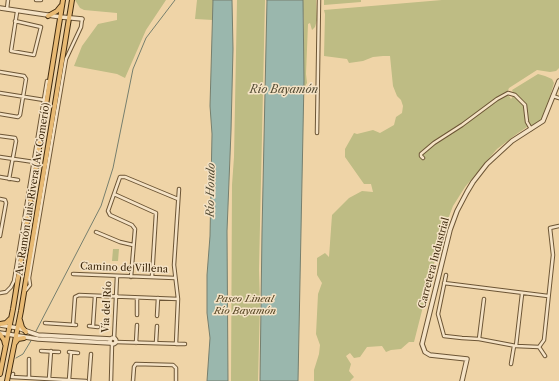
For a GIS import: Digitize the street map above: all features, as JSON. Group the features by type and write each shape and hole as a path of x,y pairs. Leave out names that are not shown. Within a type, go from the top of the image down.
{"main road":[{"path":"48,16 59,9 63,0"},
{"name":"Av. Ramón Luis Rivera (Av. Comerío)","path":"0,374 12,313 63,0"},
{"name":"Av. Ramón Luis Rivera (Av. Comerío)","path":"7,381 24,293 72,0"},
{"path":"0,324 6,323 12,313"},
{"path":"20,316 22,327 26,332"},
{"path":"0,334 4,340 5,347"},
{"path":"14,343 18,339 24,338"}],"street":[{"path":"7,9 8,0"},
{"path":"36,0 41,0"},
{"path":"316,133 319,0"},
{"path":"0,8 17,12 82,19 81,27 66,59 29,278 30,285 24,293"},
{"path":"15,21 41,27 34,55 11,52 15,21 17,12"},
{"path":"0,72 24,76 26,80 20,115 18,117 0,114"},
{"path":"0,294 6,292 12,287 14,281 47,81"},
{"name":"Carretera Industrial","path":"462,381 467,359 430,355 425,352 422,344 450,230 457,211 467,192 487,164 512,141 543,121 559,81"},
{"path":"0,93 44,100"},
{"path":"423,158 421,154 434,143 508,93 515,95 525,105 528,122 531,129"},
{"path":"553,96 559,98"},
{"path":"0,136 14,138 16,141 9,179"},
{"path":"0,157 34,162"},
{"path":"131,277 134,226 108,214 120,177 122,176 178,199"},
{"path":"0,177 18,180"},
{"path":"176,344 178,299 174,265 179,189"},
{"path":"114,194 156,213 152,277"},
{"path":"0,199 5,200 6,203 0,236"},
{"path":"539,347 544,340 554,255 550,228 559,226"},
{"path":"96,232 120,242 133,245"},
{"name":"Camino de Villena","path":"73,274 175,278"},
{"path":"446,275 438,314 444,336 479,339 515,346 539,347 546,356"},
{"name":"Vía del Río","path":"111,381 112,341 117,276"},
{"path":"444,283 522,294 548,296"},
{"path":"511,364 522,294"},
{"path":"45,323 75,325 75,297 79,295 178,299"},
{"path":"93,326 95,296"},
{"path":"137,316 138,298"},
{"path":"157,316 158,298"},
{"path":"479,339 484,299"},
{"path":"0,324 18,328 33,337"},
{"path":"136,343 137,325"},
{"path":"89,326 98,326"},
{"path":"156,344 157,326"},
{"path":"0,334 24,338 33,337 156,344 185,344"},
{"path":"41,351 59,352"},
{"path":"48,379 51,351"},
{"path":"69,380 70,352 78,353"},
{"path":"89,381 91,354"},
{"path":"29,359 29,378"},
{"path":"133,381 134,367 136,364 173,365 176,368 176,381"},
{"path":"12,374 12,377 86,381"}],"green space":[{"path":"75,0 166,0 146,30 125,78 117,74 74,66 82,46 98,24 117,20 117,13 84,10 80,8"},
{"path":"197,0 213,0 213,20 195,19"},
{"name":"Paseo Lineal Río Bayamón","path":"237,0 265,0 258,381 231,381 232,185 234,157"},
{"path":"302,0 316,0 317,20 315,27 312,30 310,23 308,24 307,83 304,88 302,87 304,22"},
{"path":"324,0 361,0 361,2 324,5"},
{"path":"442,0 559,0 559,68 556,71 550,72 537,70 509,88 507,93 511,99 514,95 512,90 538,74 552,79 554,83 546,111 542,119 531,127 527,127 518,133 497,149 465,187 453,206 442,232 414,342 409,342 401,349 386,352 382,346 367,347 360,357 354,358 350,353 346,356 351,364 349,371 354,377 350,381 314,381 314,370 320,345 316,334 318,294 322,283 317,275 317,258 325,253 329,257 332,215 349,198 362,191 373,192 371,184 364,184 345,157 345,149 354,133 357,134 373,130 380,133 394,125 396,117 402,113 403,106 393,86 390,56 373,57 363,61 349,63 347,59 324,56 324,10"},
{"path":"113,249 119,249 118,261 112,261"}],"water":[{"name":"Río Hondo","path":"213,0 232,0 233,49 227,231 228,381 207,381 210,338 207,313 207,275 210,236 212,134 210,106"},
{"name":"Río Bayamón","path":"267,0 303,0 304,80 298,381 260,381"}],"waterway":[{"path":"35,333 101,206 113,168 133,69 146,38 175,0"},
{"path":"16,358 23,354 32,339"}]}
